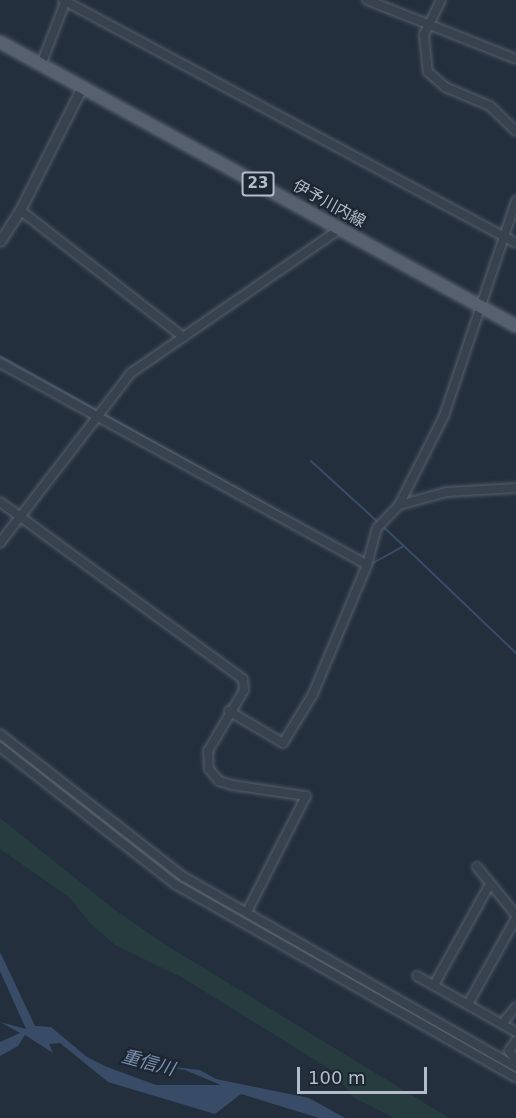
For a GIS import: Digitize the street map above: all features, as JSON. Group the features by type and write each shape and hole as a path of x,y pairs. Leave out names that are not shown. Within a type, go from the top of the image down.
{"main road":[{"name":"伊予川内線","path":"0,42 516,326"}],"street":[{"path":"41,65 65,0 516,243"},
{"path":"367,0 516,59"},
{"path":"441,0 424,35 428,72 446,87 490,106 516,131"},
{"path":"0,241 20,210 82,87"},
{"path":"229,711 282,743 313,694 367,565 377,528 399,505 444,416 483,308 516,201"},
{"path":"20,210 183,336"},
{"path":"0,543 131,373 340,229"},
{"path":"0,363 367,565"},
{"path":"399,505 447,492 516,488"},
{"path":"0,502 243,679 244,690 229,711 208,751 206,762 213,776 232,785 306,796 247,912"},
{"path":"0,734 184,877 516,1067"},
{"path":"0,747 175,884 516,1078"},
{"path":"468,1004 516,917 477,867"},
{"path":"434,986 490,884"},
{"path":"417,976 516,1032"},
{"path":"502,1024 516,1006"},
{"path":"516,1041 509,1051 516,1060"}],"green space":[{"path":"0,818 115,910 166,945 449,1118 395,1118 353,1097 333,1071 183,978 115,945 90,923 69,897 0,849"}],"water":[{"path":"0,952 35,1026 51,1027 87,1057 107,1067 156,1085 221,1085 185,1070 148,1064 200,1070 216,1079 309,1098 345,1118 319,1118 241,1094 215,1114 108,1082 60,1043 49,1044 53,1053 25,1035 18,1046 0,1056 0,1042 20,1033 0,1022 26,1029 0,971"}],"waterway":[{"path":"0,356 335,543"},
{"path":"311,461 404,546"},
{"path":"361,558 373,563 404,546 516,653"}],"water label":[{"name":"重信川","path":"148,1063"}]}
